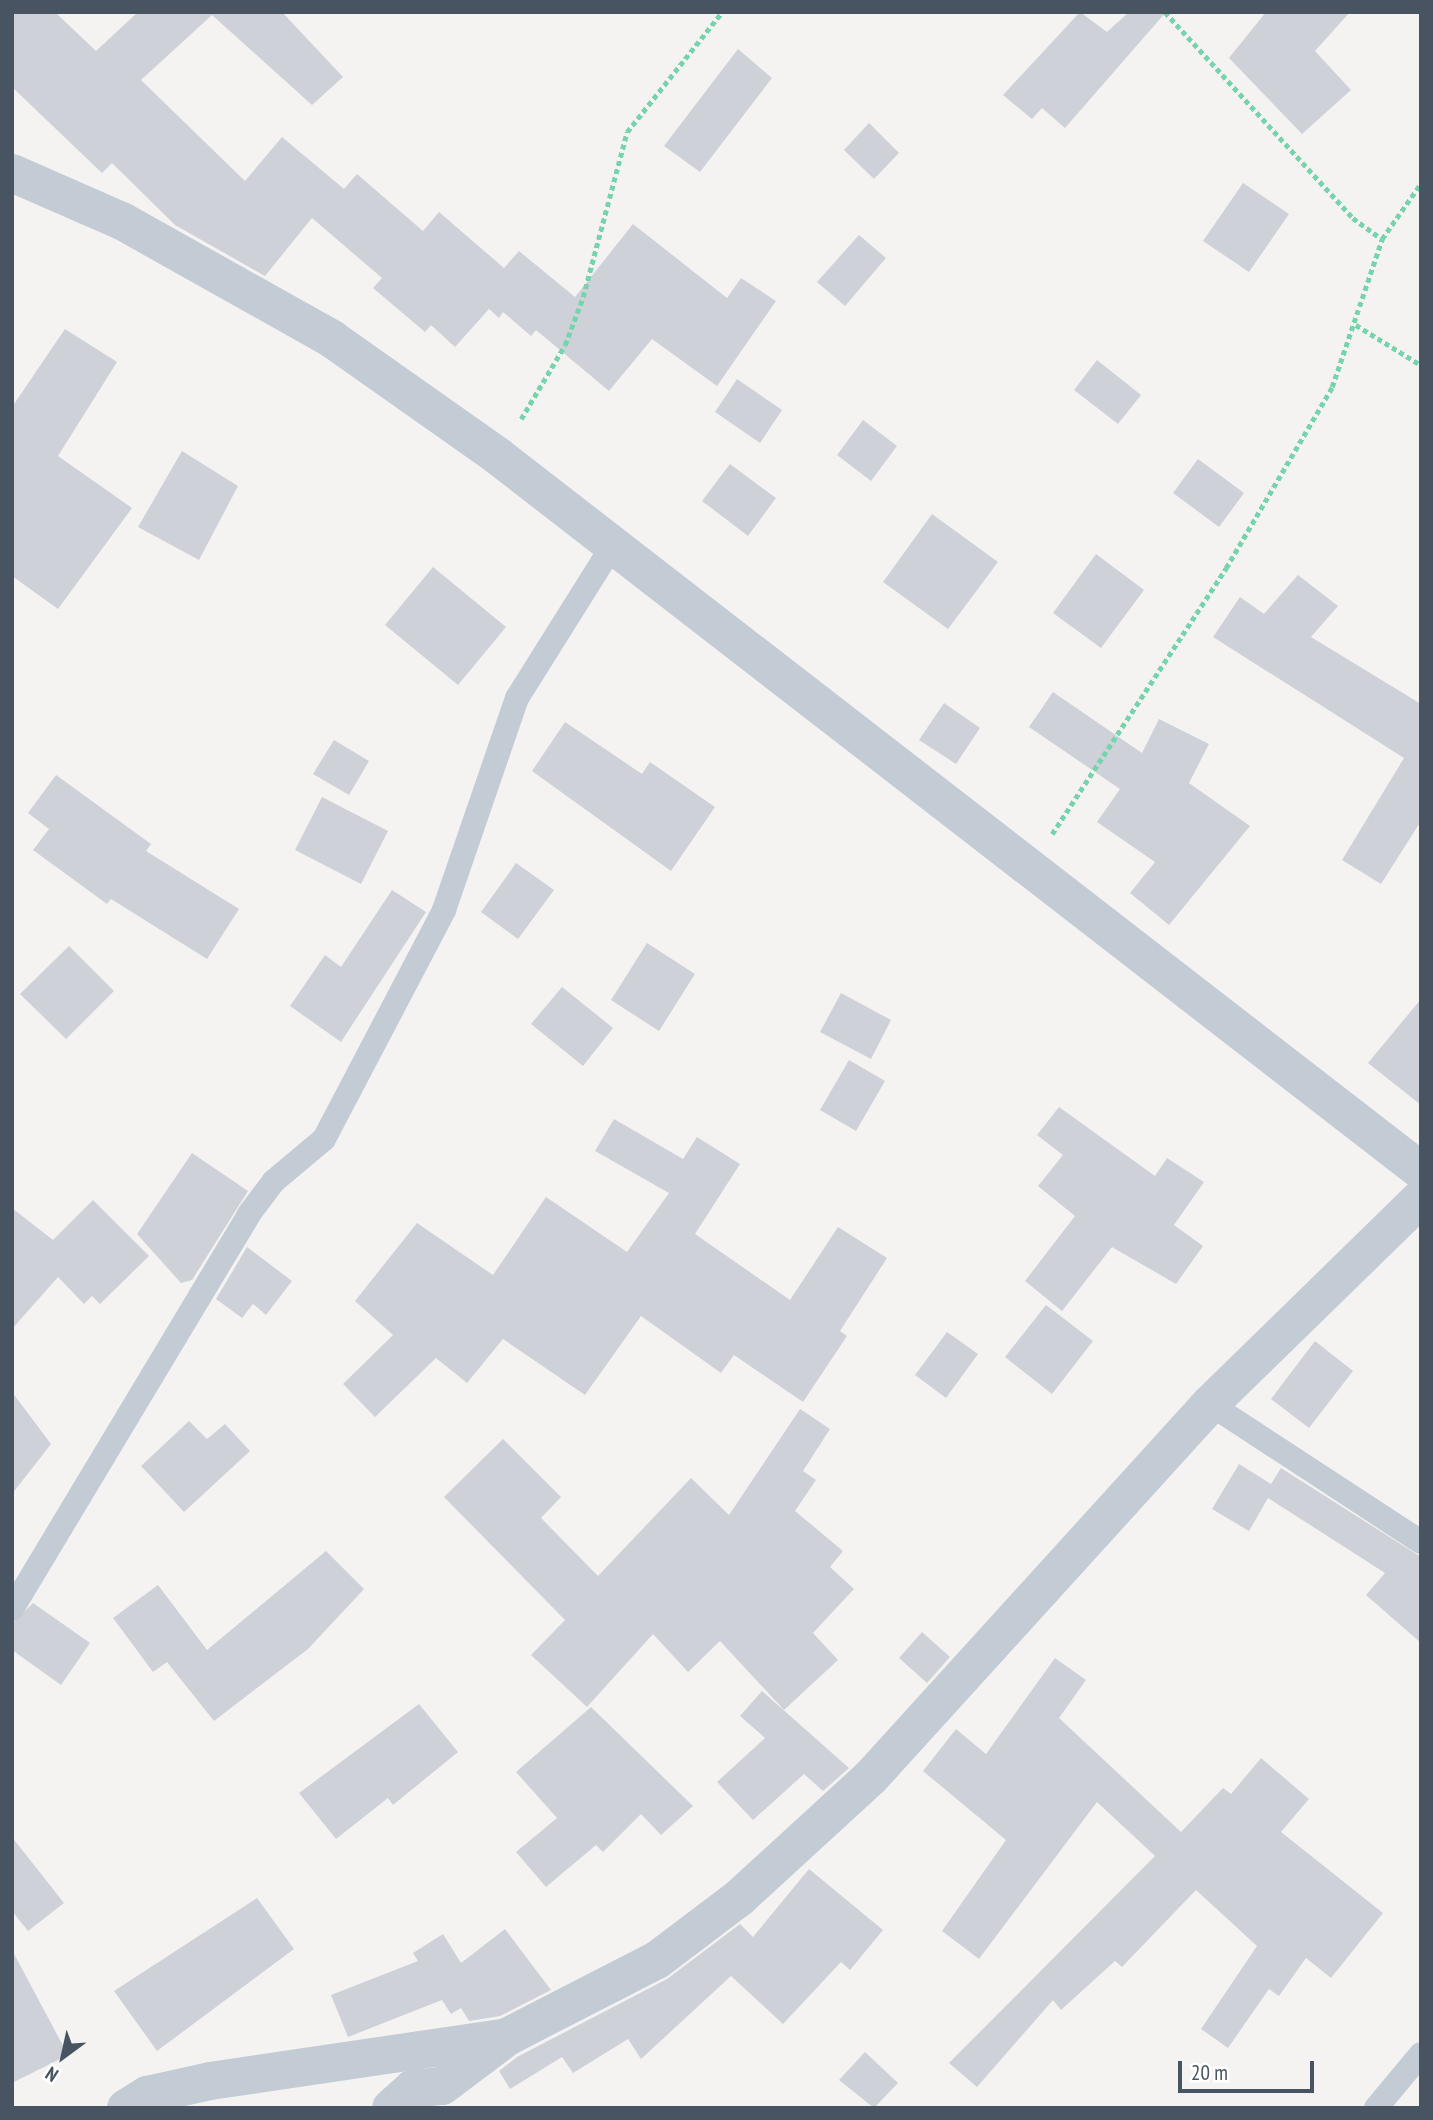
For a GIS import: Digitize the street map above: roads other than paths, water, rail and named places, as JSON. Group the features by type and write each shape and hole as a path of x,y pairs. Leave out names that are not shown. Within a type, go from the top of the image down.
{"street":[{"path":"12,173 122,221 332,339 499,457 615,542 1032,863 1421,1171"},
{"path":"391,2108 412,2089 442,2086 507,2037 657,1960 739,1898 871,1777 1210,1404 1421,1198"},
{"path":"125,2108 148,2095 210,2081 507,2037"}],"lane":[{"path":"12,1609 153,1365 249,1214 274,1181 324,1139 444,911 517,698 615,542"},
{"path":"1210,1404 1421,1542"},
{"path":"1376,2108 1421,2054"}]}
